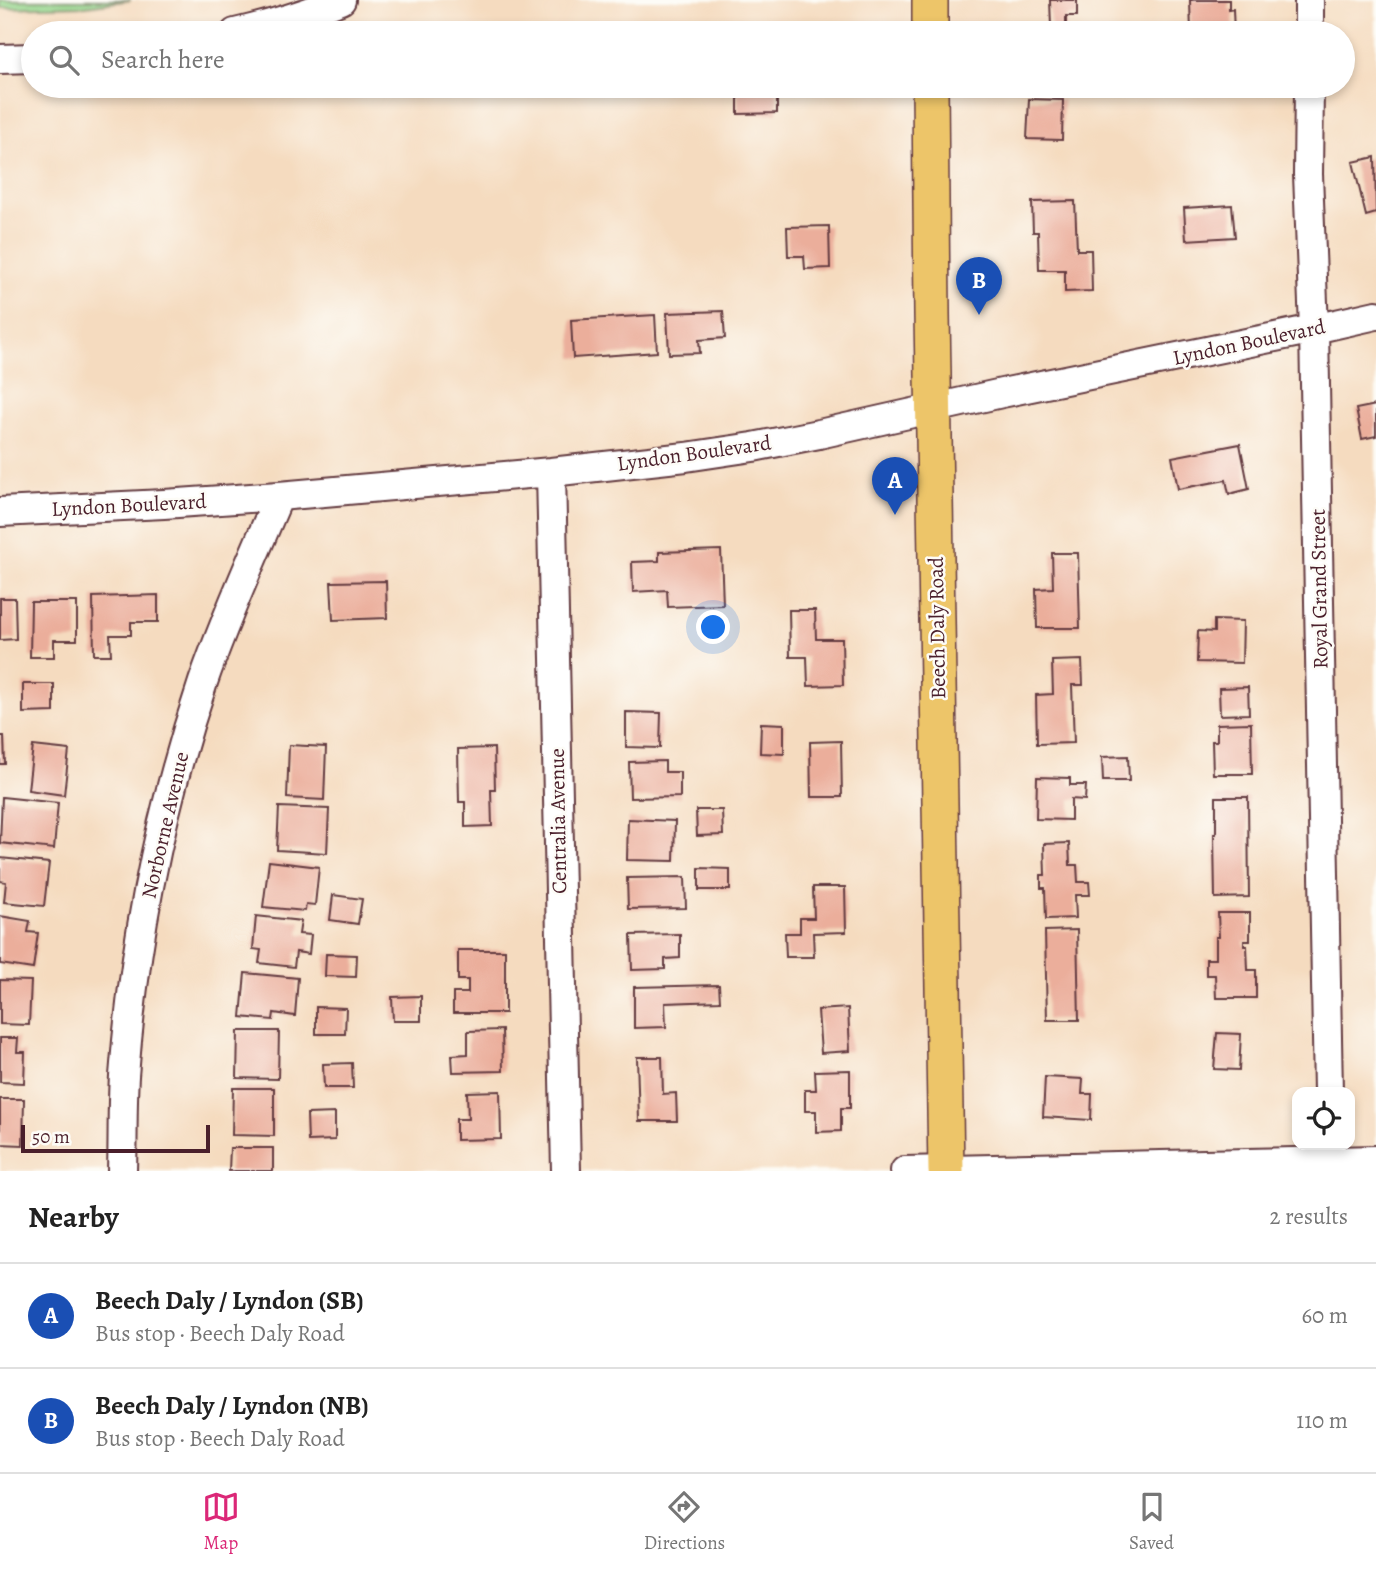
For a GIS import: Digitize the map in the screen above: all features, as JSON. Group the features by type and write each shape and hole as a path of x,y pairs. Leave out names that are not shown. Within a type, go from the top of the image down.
{"main road":[{"path":"930,0 930,21"},
{"name":"Beech Daly Road","path":"930,98 946,1171"}],"street":[{"path":"283,21 341,0"},
{"path":"1309,0 1309,21"},
{"path":"0,60 21,59"},
{"name":"Royal Grand Street","path":"1309,98 1308,174 1314,329 1328,1087"},
{"name":"Lyndon Boulevard","path":"0,512 164,505 279,496 686,457 753,447 1376,315"},
{"name":"Centralia Avenue","path":"551,472 566,1171"},
{"name":"Norborne Avenue","path":"122,1171 124,1077 134,975 149,883 174,777 203,681 232,604 279,496"},
{"path":"905,1171 1376,1160"}],"green space":[{"path":"0,0 131,0 85,6 0,8"}],"building":[{"path":"1050,0 1077,0 1077,16 1066,16 1066,21 1051,21"},
{"path":"1190,0 1229,0 1229,10 1233,9 1234,21 1191,21"},
{"path":"738,98 777,98 777,113 738,114"},
{"path":"1029,99 1063,100 1062,140 1027,139"},
{"path":"1375,157 1376,213 1366,216 1353,162"},
{"path":"1075,201 1077,250 1091,250 1092,291 1065,292 1065,270 1039,270 1038,232 1033,232 1032,202"},
{"path":"1232,205 1235,237 1186,240 1184,208"},
{"path":"829,226 830,268 805,269 804,256 788,256 787,227"},
{"path":"723,311 725,338 699,340 700,353 669,354 667,313"},
{"path":"655,315 657,352 573,358 571,320"},
{"path":"1376,405 1376,436 1362,439 1356,409"},
{"path":"1240,444 1249,489 1229,494 1226,480 1178,489 1172,457"},
{"path":"721,550 723,605 668,607 667,590 633,592 632,562 659,561 659,552"},
{"path":"1052,553 1078,553 1080,628 1037,628 1036,589 1053,588"},
{"path":"386,581 387,618 333,620 331,582"},
{"path":"158,595 158,622 131,622 131,635 110,635 111,655 94,655 93,597"},
{"path":"0,598 15,598 16,639 0,640"},
{"path":"31,602 77,602 77,640 54,640 54,657 30,657"},
{"path":"789,610 815,610 816,639 842,639 843,685 808,686 807,657 790,657"},
{"path":"1214,620 1243,621 1242,663 1197,662 1198,631 1214,632"},
{"path":"1082,660 1083,685 1072,685 1074,743 1037,744 1036,695 1053,694 1052,661"},
{"path":"23,684 54,684 54,712 23,713"},
{"path":"1248,687 1249,714 1220,715 1219,688"},
{"path":"626,712 661,713 660,748 626,747"},
{"path":"761,723 784,724 784,754 760,753"},
{"path":"1251,723 1252,774 1213,774 1212,741 1217,741 1217,724"},
{"path":"0,736 4,736 5,764 0,764"},
{"path":"841,741 842,797 811,797 810,742"},
{"path":"289,745 326,747 324,800 287,798"},
{"path":"33,746 69,750 64,795 28,790"},
{"path":"494,748 492,826 465,827 465,802 459,802 458,749"},
{"path":"1128,756 1129,781 1103,781 1102,757"},
{"path":"665,761 665,772 680,772 680,797 630,798 629,762"},
{"path":"1037,777 1070,778 1070,785 1086,785 1085,800 1071,799 1071,820 1036,819"},
{"path":"2,797 58,803 54,849 0,843"},
{"path":"1216,797 1248,797 1249,897 1215,898"},
{"path":"279,807 329,809 327,853 277,850"},
{"path":"696,810 722,810 723,835 697,836"},
{"path":"628,819 675,821 674,861 627,860"},
{"path":"1069,843 1070,865 1077,865 1078,882 1089,882 1090,895 1075,895 1076,918 1046,919 1045,888 1041,888 1041,875 1045,875 1044,844"},
{"path":"0,858 49,863 44,906 4,902 6,882 0,881"},
{"path":"269,861 319,867 315,905 306,904 305,911 263,907"},
{"path":"699,868 730,869 730,890 699,890"},
{"path":"685,877 686,908 628,909 627,878"},
{"path":"813,887 845,887 846,932 813,933 814,957 786,957 785,933 800,933 800,918 814,918"},
{"path":"333,895 362,899 358,924 330,920"},
{"path":"1218,913 1250,913 1250,941 1244,941 1244,946 1247,946 1248,970 1256,970 1256,998 1216,998 1215,975 1206,975 1206,959 1216,959"},
{"path":"0,916 30,921 28,932 38,933 33,969 0,964"},
{"path":"256,916 301,921 299,934 311,935 309,954 296,952 294,967 259,963 261,950 253,949"},
{"path":"1077,930 1079,1020 1047,1020 1045,931"},
{"path":"680,934 680,958 665,959 665,969 632,970 631,935"},
{"path":"458,950 505,950 505,1013 453,1013 453,993 468,993 468,980 458,980"},
{"path":"326,954 357,955 356,977 325,976"},
{"path":"245,973 298,978 295,1016 274,1013 273,1020 241,1017"},
{"path":"0,980 31,981 29,1025 0,1024"},
{"path":"719,985 720,1001 665,1003 666,1027 634,1028 634,987"},
{"path":"421,996 421,1021 393,1021 392,997"},
{"path":"316,1007 346,1008 345,1034 316,1034"},
{"path":"848,1008 850,1051 821,1053 818,1010"},
{"path":"502,1030 503,1071 453,1072 452,1055 468,1054 468,1031"},
{"path":"238,1031 279,1031 278,1079 237,1078"},
{"path":"1217,1033 1241,1034 1239,1070 1214,1069"},
{"path":"0,1038 18,1038 17,1052 25,1052 24,1083 0,1082"},
{"path":"637,1057 662,1057 663,1094 676,1093 677,1121 639,1121"},
{"path":"352,1063 353,1088 324,1088 323,1064"},
{"path":"850,1070 850,1108 841,1108 841,1131 816,1132 816,1111 805,1111 805,1090 816,1090 815,1071"},
{"path":"1045,1077 1083,1079 1082,1094 1092,1094 1091,1120 1043,1117"},
{"path":"233,1088 274,1088 274,1136 232,1135"},
{"path":"500,1091 501,1139 456,1140 456,1119 468,1119 467,1092"},
{"path":"0,1099 24,1099 23,1145 0,1144"},
{"path":"335,1113 335,1140 308,1141 307,1114"},
{"path":"230,1148 273,1148 273,1171 229,1171"}],"place":[{"name":"Beech Daly / Lyndon (NB)","path":"979,315"},
{"name":"Beech Daly / Lyndon (SB)","path":"895,515"}]}
